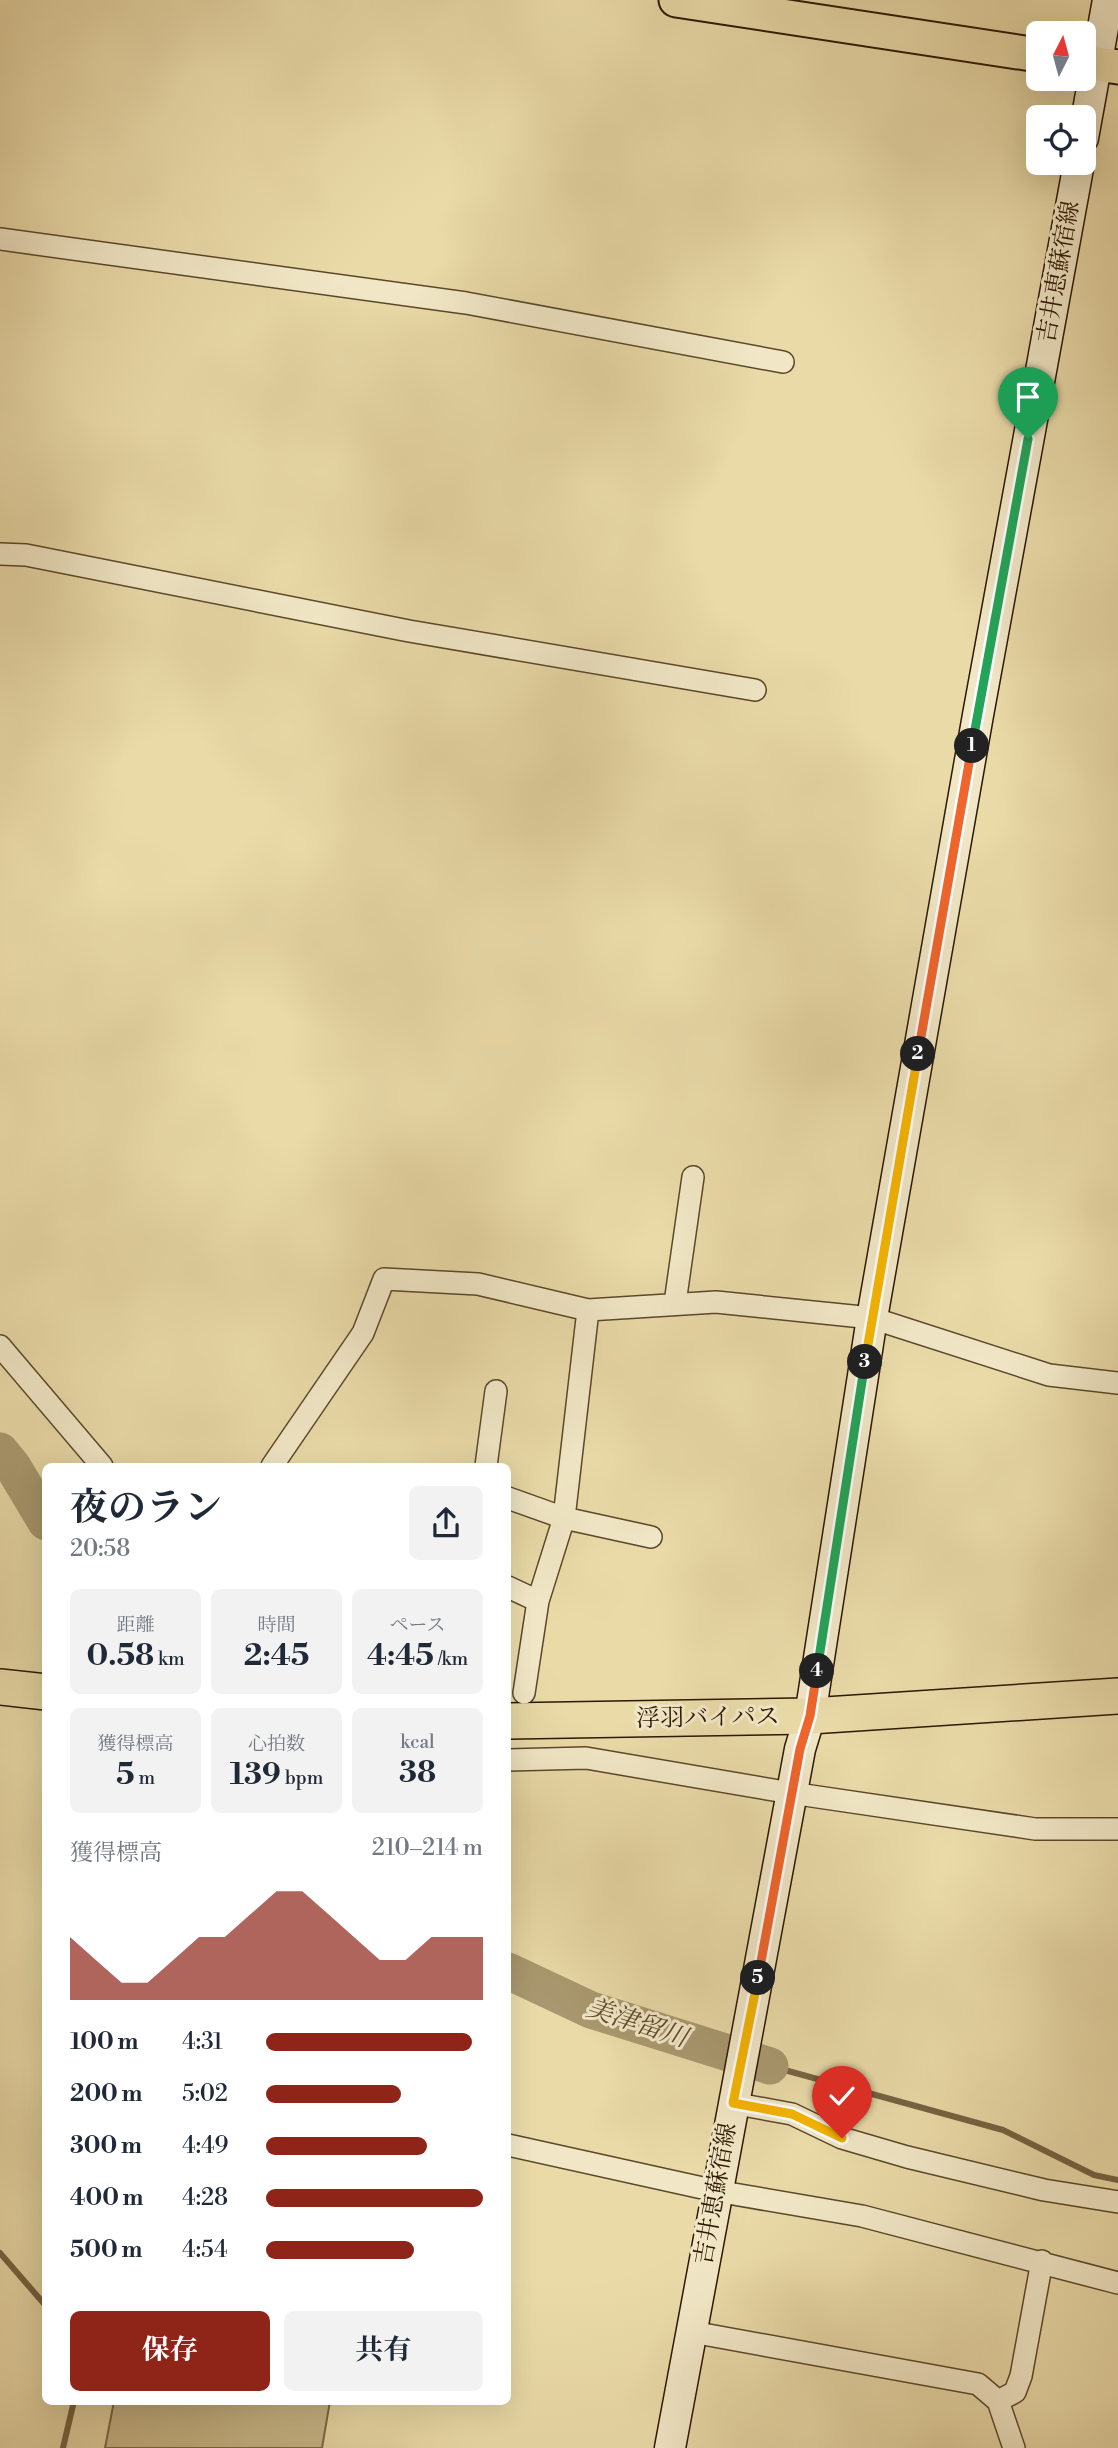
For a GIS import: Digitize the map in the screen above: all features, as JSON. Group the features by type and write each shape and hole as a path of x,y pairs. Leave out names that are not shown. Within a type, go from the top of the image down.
{"highway":[{"path":"0,1687 42,1692"},
{"name":"浮羽バイパス","path":"517,1705 810,1716 1118,1696"}],"main road":[{"path":"676,0 1026,53"},
{"path":"1090,105 1108,0"},
{"name":"吉井恵蘇宿線","path":"670,2448 791,1793 810,1716 872,1318 975,728 1077,175"}],"street":[{"path":"0,239 466,303 783,362"},
{"path":"0,554 26,555 409,631 755,690"},
{"path":"676,1303 693,1177"},
{"path":"274,1463 363,1333 384,1279 478,1284 589,1310 716,1302 872,1318 1049,1375 1118,1383"},
{"path":"517,1705 538,1601 564,1518 589,1310"},
{"path":"0,1346 99,1463"},
{"path":"486,1463 496,1391"},
{"path":"511,1499 564,1518 651,1536"},
{"path":"511,1588 538,1601"},
{"path":"511,1760 586,1758 791,1793 1035,1829 1118,1829"},
{"path":"735,2089 842,2138 907,2157 1044,2190 1118,2202"},
{"path":"511,2146 716,2191 862,2216 1118,2283"},
{"path":"998,2400 1015,2392 1021,2376 1042,2262"},
{"path":"692,2332 978,2385 998,2400 1014,2448"}],"shaded area":[{"path":"113,2405 329,2405 322,2448 105,2448"}],"waterway":[{"name":"美津留川","path":"0,1451 13,1467 42,1515"},
{"name":"美津留川","path":"511,1972 591,2010 770,2066"},
{"path":"770,2066 1003,2130 1094,2175 1118,2180"},
{"path":"0,2253 42,2301"},
{"path":"63,2448 73,2405"}],"route":[{"path":"842,2138 792,2114 733,2103 800,1749 810,1716 872,1318 1028,439"}]}
